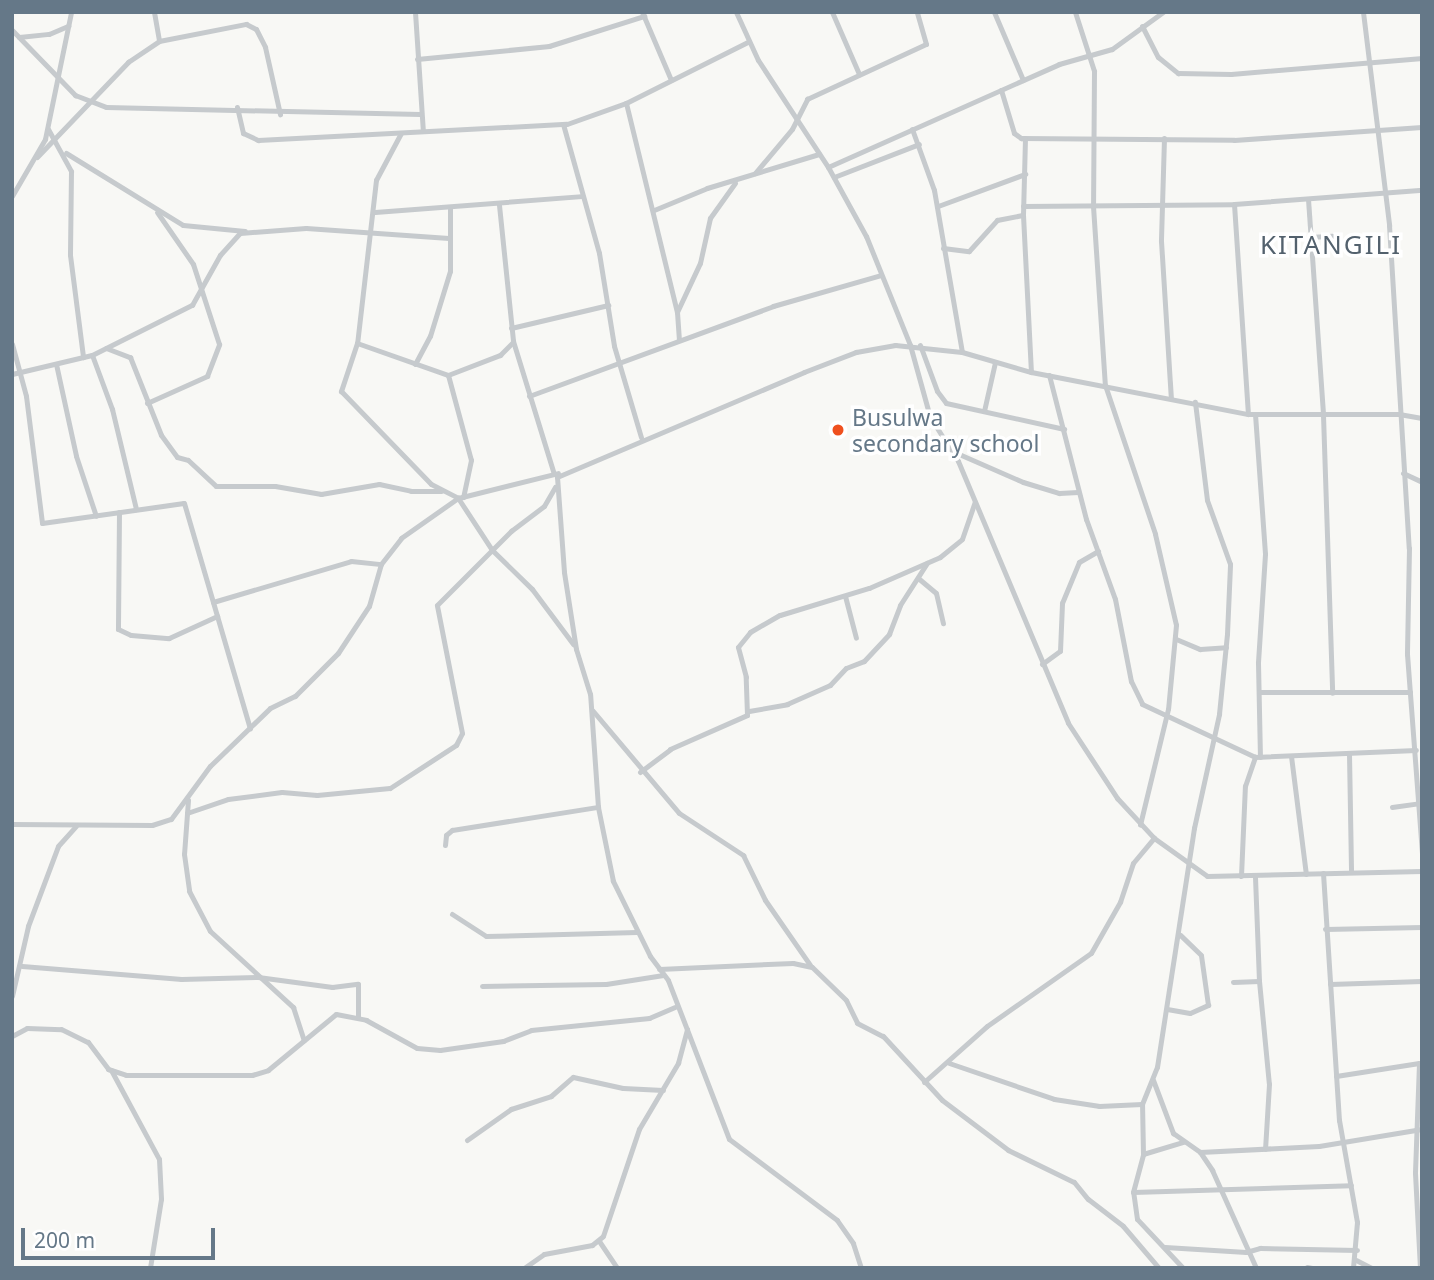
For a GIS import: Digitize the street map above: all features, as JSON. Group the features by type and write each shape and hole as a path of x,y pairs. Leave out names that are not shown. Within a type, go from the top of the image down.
{"street":[{"path":"37,157 48,129 71,12"},
{"path":"154,12 159,41"},
{"path":"415,12 423,131"},
{"path":"736,12 748,42 834,177 881,275 910,345 923,400 952,451 1042,664 1076,737 1140,825 1189,867 1207,876 1255,877 1422,871"},
{"path":"832,12 859,74"},
{"path":"755,173 796,121 807,99 926,44 916,12"},
{"path":"994,12 1023,80"},
{"path":"1075,12 1092,55 1093,206 1105,385 1163,562 1175,608 1176,639 1166,718 1140,825"},
{"path":"828,167 1023,80 1112,49 1163,12"},
{"path":"1363,12 1374,130 1384,192 1409,548 1410,692 1422,854"},
{"path":"417,59 550,46 643,14 671,80"},
{"path":"12,196 37,157 54,137 132,58 159,41 251,25 265,47 280,114"},
{"path":"15,33 39,36 68,26"},
{"path":"1142,26 1158,57 1178,73 1422,58"},
{"path":"15,33 57,77 91,102 129,109 237,107 280,114 420,114"},
{"path":"237,107 242,131 253,139 563,124 626,103 748,42"},
{"path":"1001,90 1014,133 1025,138 1093,136 1234,140 1422,127"},
{"path":"626,103 654,210 677,312 680,340"},
{"path":"563,124 608,305 620,365 641,438"},
{"path":"48,129 64,151 72,176 70,255 83,357"},
{"path":"912,129 938,206 962,352"},
{"path":"401,133 379,170 357,343 341,391 441,491"},
{"path":"1025,138 1023,215 1031,372"},
{"path":"1164,138 1160,206 1171,398"},
{"path":"834,177 919,144"},
{"path":"64,151 157,212 183,225 247,232 306,228 449,238"},
{"path":"654,210 699,191 735,183 755,173 819,154"},
{"path":"938,206 1025,174"},
{"path":"677,312 700,263 710,218 735,183"},
{"path":"1023,206 1234,204 1422,190"},
{"path":"375,212 581,197"},
{"path":"1308,200 1323,415 1332,693"},
{"path":"1234,204 1265,554 1258,757 1245,786 1241,876"},
{"path":"499,205 513,341 554,474"},
{"path":"415,364 430,336 450,271 450,208"},
{"path":"147,402 197,383 215,364 219,344 204,290 193,264 157,212"},
{"path":"943,248 969,251 997,220 1023,215"},
{"path":"12,374 92,355 191,305 204,290 226,246 247,232"},
{"path":"1310,237 1332,236"},
{"path":"530,396 813,292 881,275"},
{"path":"511,328 608,305"},
{"path":"357,343 448,376 500,355 513,341"},
{"path":"12,344 21,372 42,523 184,503 250,729"},
{"path":"12,824 160,824 188,800 209,766 270,708 295,696 338,653 369,606 381,564 401,538 460,498 554,474 856,352 920,345 962,352 1031,372 1251,414 1399,414 1422,418"},
{"path":"920,345 942,400 1064,429"},
{"path":"106,348 130,357 161,435 177,457 191,462 203,479 216,486 275,486 321,494 379,484 411,491 441,491 460,498 492,550 532,589 576,649"},
{"path":"92,355 112,409 136,509"},
{"path":"984,411 995,362"},
{"path":"56,364 76,456 96,516"},
{"path":"1049,375 1078,492 1115,599 1134,690 1142,704 1213,740 1258,757 1416,750"},
{"path":"448,376 471,460 460,498"},
{"path":"1183,1268 1138,1219 1133,1192 1143,1154 1142,1104 1153,1080 1167,1009 1189,867 1213,740 1226,647 1230,564 1207,500 1195,402"},
{"path":"952,451 1023,482 1059,493 1078,492"},
{"path":"187,813 228,799 282,792 317,795 390,789 456,745 462,733 436,608 492,550 544,506 562,471"},
{"path":"1402,473 1422,482"},
{"path":"556,486 576,649 591,708 598,807 613,881 637,932 661,972 687,1029 729,1139 837,1220 853,1243 861,1268"},
{"path":"749,711 740,642 770,620 845,596 927,563 962,539 975,502"},
{"path":"119,512 118,629 131,635 169,638 217,616"},
{"path":"1042,664 1060,651 1062,598 1079,562 1098,551"},
{"path":"213,602 351,561 381,564"},
{"path":"640,772 670,749 736,723 749,711 787,704 830,685 844,669 864,661 889,634 927,563"},
{"path":"918,578 936,593 943,623"},
{"path":"845,596 856,638"},
{"path":"1176,639 1200,649 1226,647"},
{"path":"1259,692 1410,692"},
{"path":"591,708 640,772 680,813 743,855 765,900 812,967 846,999 857,1023 883,1036 924,1082 1008,1150 1074,1182 1088,1199 1123,1226 1158,1268"},
{"path":"1413,729 1422,728"},
{"path":"1349,754 1351,872"},
{"path":"1291,756 1306,874"},
{"path":"188,800 184,853 189,891 210,931 234,949 258,977 293,1007 304,1040"},
{"path":"1392,807 1420,803"},
{"path":"445,845 446,835 453,830 598,807"},
{"path":"12,996 22,966 27,926 58,846 76,826"},
{"path":"924,1082 949,1063 987,1026 1091,953 1120,902 1133,863 1154,838"},
{"path":"1323,873 1336,1076 1357,1250 1353,1268"},
{"path":"1255,877 1259,981 1269,1084 1265,1149"},
{"path":"452,914 486,936 637,932"},
{"path":"1325,929 1422,927"},
{"path":"1167,1009 1190,1013 1208,1005 1202,958 1180,935"},
{"path":"482,986 606,984 661,972 760,964 812,967"},
{"path":"22,966 181,979 258,977 324,987 359,985 358,1016"},
{"path":"1233,982 1259,981"},
{"path":"1330,984 1422,981"},
{"path":"111,1070 150,1077 258,1074 332,1015 358,1016 406,1043 440,1050 503,1041 531,1030 649,1018 675,1007"},
{"path":"12,1036 35,1027 61,1029 88,1042 111,1070 159,1159 161,1199 150,1268"},
{"path":"599,1241 639,1129 678,1063 687,1029"},
{"path":"949,1063 1054,1099 1098,1106 1142,1104"},
{"path":"1336,1076 1420,1063 1420,1268"},
{"path":"467,1140 511,1110 551,1096 573,1077 623,1088 663,1090"},
{"path":"1153,1080 1172,1133 1200,1152 1222,1188 1252,1267"},
{"path":"1200,1152 1343,1143 1419,1129"},
{"path":"1143,1154 1183,1142"},
{"path":"1133,1192 1351,1185"},
{"path":"524,1268 544,1254 599,1241"},
{"path":"599,1241 617,1268"},
{"path":"1164,1247 1245,1252 1260,1248 1357,1250"},
{"path":"1356,1260 1372,1268"}],"place":[{"name":"Busulwa secondary school","path":"838,430"}],"district":[{"name":"KITANGILI","path":"1331,245"}]}
